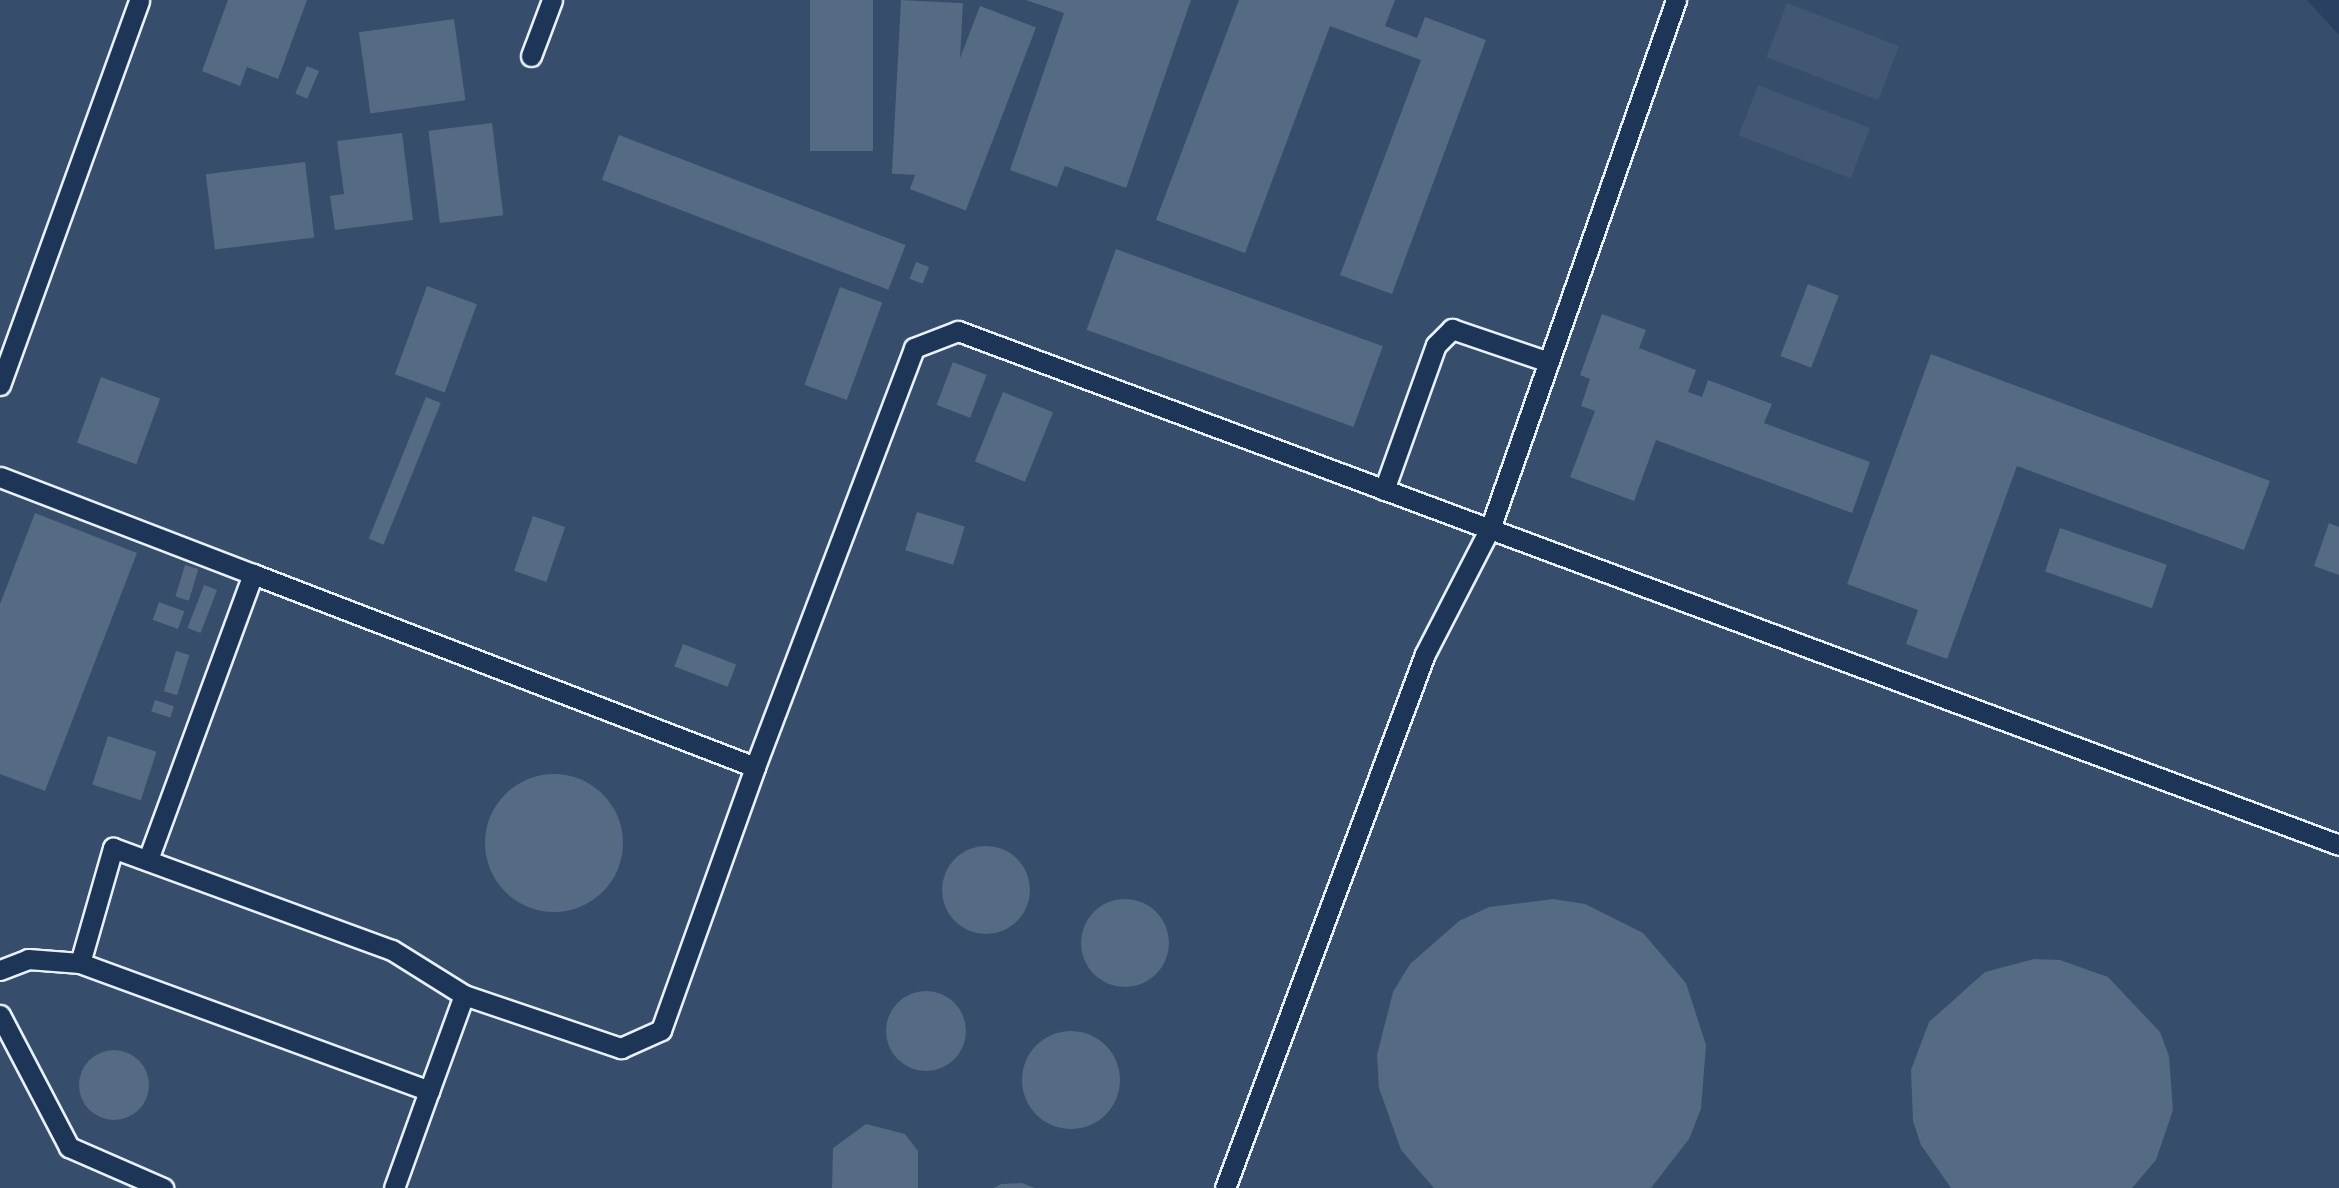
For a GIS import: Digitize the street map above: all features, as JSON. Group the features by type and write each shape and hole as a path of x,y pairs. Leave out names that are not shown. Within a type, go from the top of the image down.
{"lane":[{"path":"0,385 139,0"},
{"path":"531,56 552,0"},
{"path":"1225,1188 1425,654 1491,526 1676,0"},
{"path":"1384,489 1436,345 1452,329 1549,362"},
{"path":"80,964 113,848 392,950 464,995 621,1048 661,1030 755,767 914,348 958,331 1491,526 1801,648 2339,845"},
{"path":"0,477 755,767"},
{"path":"148,860 253,575"},
{"path":"0,970 28,959 80,964 429,1091"},
{"path":"394,1188 464,995"},
{"path":"0,1015 69,1147 163,1188"}],"shaded area":[{"path":"0,0 2307,0 2339,35 2339,1188 0,1188"},
{"path":"1787,3 1899,46 1878,100 1766,57"},
{"path":"1758,85 1870,128 1851,178 1739,135"}],"building":[{"path":"228,0 307,0 278,79 247,67 240,86 202,71"},
{"path":"810,0 873,0 873,151 810,151"},
{"path":"901,0 963,3 954,177 892,174"},
{"path":"1026,0 1191,0 1126,188 1065,166 1057,187 1010,170 1064,13"},
{"path":"1239,0 1395,0 1385,26 1417,38 1425,17 1486,40 1392,294 1340,275 1421,60 1330,26 1245,253 1156,220"},
{"path":"980,6 1036,28 966,210 910,189"},
{"path":"454,19 465,100 370,114 359,32"},
{"path":"307,66 319,71 307,99 295,94"},
{"path":"492,123 503,215 440,223 428,131"},
{"path":"402,133 413,220 335,230 330,196 344,194 337,141"},
{"path":"619,135 906,245 888,290 602,180"},
{"path":"305,162 314,237 215,250 206,174"},
{"path":"1116,249 1383,346 1353,427 1087,330"},
{"path":"916,262 929,267 923,284 910,279"},
{"path":"1808,284 1839,296 1811,368 1780,356"},
{"path":"427,286 477,304 445,392 395,374"},
{"path":"840,287 882,302 847,400 804,385"},
{"path":"1602,314 1646,330 1639,348 1696,370 1688,392 1702,397 1708,380 1772,404 1764,423 1870,462 1852,513 1656,440 1634,501 1570,477 1595,411 1581,406 1590,379 1580,375"},
{"path":"1931,354 2270,481 2244,550 2017,466 1947,659 1906,644 1918,610 1847,584"},
{"path":"953,362 987,375 970,418 937,405"},
{"path":"101,377 160,399 136,464 77,443"},
{"path":"1003,392 1053,412 1025,482 975,462"},
{"path":"426,397 441,403 384,545 369,539"},
{"path":"917,512 965,527 953,565 905,550"},
{"path":"35,513 137,553 45,791 0,774 0,604"},
{"path":"533,516 565,527 546,582 514,571"},
{"path":"2329,523 2339,527 2339,575 2314,566"},
{"path":"2060,528 2167,565 2152,608 2045,571"},
{"path":"185,565 198,569 189,601 175,597"},
{"path":"204,585 217,590 201,633 188,628"},
{"path":"159,602 184,611 178,629 153,620"},
{"path":"683,644 736,664 728,687 674,666"},
{"path":"176,651 189,655 177,695 164,691"},
{"path":"155,700 174,706 170,718 151,711"},
{"path":"108,736 157,752 141,800 92,785"},
{"path":"554,774 581,779 603,794 618,816 623,843 618,870 603,892 581,907 554,912 527,907 505,892 490,870 485,843 490,816 505,794 527,779"},
{"path":"986,846 1003,850 1017,859 1026,873 1030,890 1026,907 1017,921 1003,930 986,934 969,930 955,921 946,907 942,890 946,873 955,859 969,850"},
{"path":"1125,899 1142,903 1156,912 1165,926 1169,943 1165,960 1156,974 1142,983 1125,987 1108,983 1094,974 1085,960 1081,943 1085,926 1094,912 1108,903"},
{"path":"1553,899 1585,904 1643,933 1686,983 1706,1045 1701,1109 1689,1139 1651,1188 1434,1188 1401,1150 1379,1088 1377,1055 1393,992 1410,964 1459,921 1489,907"},
{"path":"2034,959 2060,960 2108,977 2160,1032 2169,1056 2173,1110 2156,1160 2132,1188 1951,1188 1921,1145 1913,1121 1911,1070 1929,1022 1985,972"},
{"path":"918,991 934,991 955,1002 966,1023 966,1039 955,1060 934,1071 918,1071 904,1065 892,1053 886,1039 886,1023 892,1009 904,997"},
{"path":"1071,1031 1090,1035 1105,1046 1116,1061 1120,1080 1116,1099 1105,1114 1090,1125 1071,1129 1052,1125 1037,1114 1026,1099 1022,1080 1026,1061 1037,1046 1052,1035"},
{"path":"114,1050 139,1060 149,1085 139,1110 114,1120 89,1110 79,1085 89,1060"},
{"path":"866,1124 905,1134 918,1151 918,1188 832,1188 833,1148"},
{"path":"1022,1183 1035,1188 994,1188 1001,1184"}]}
